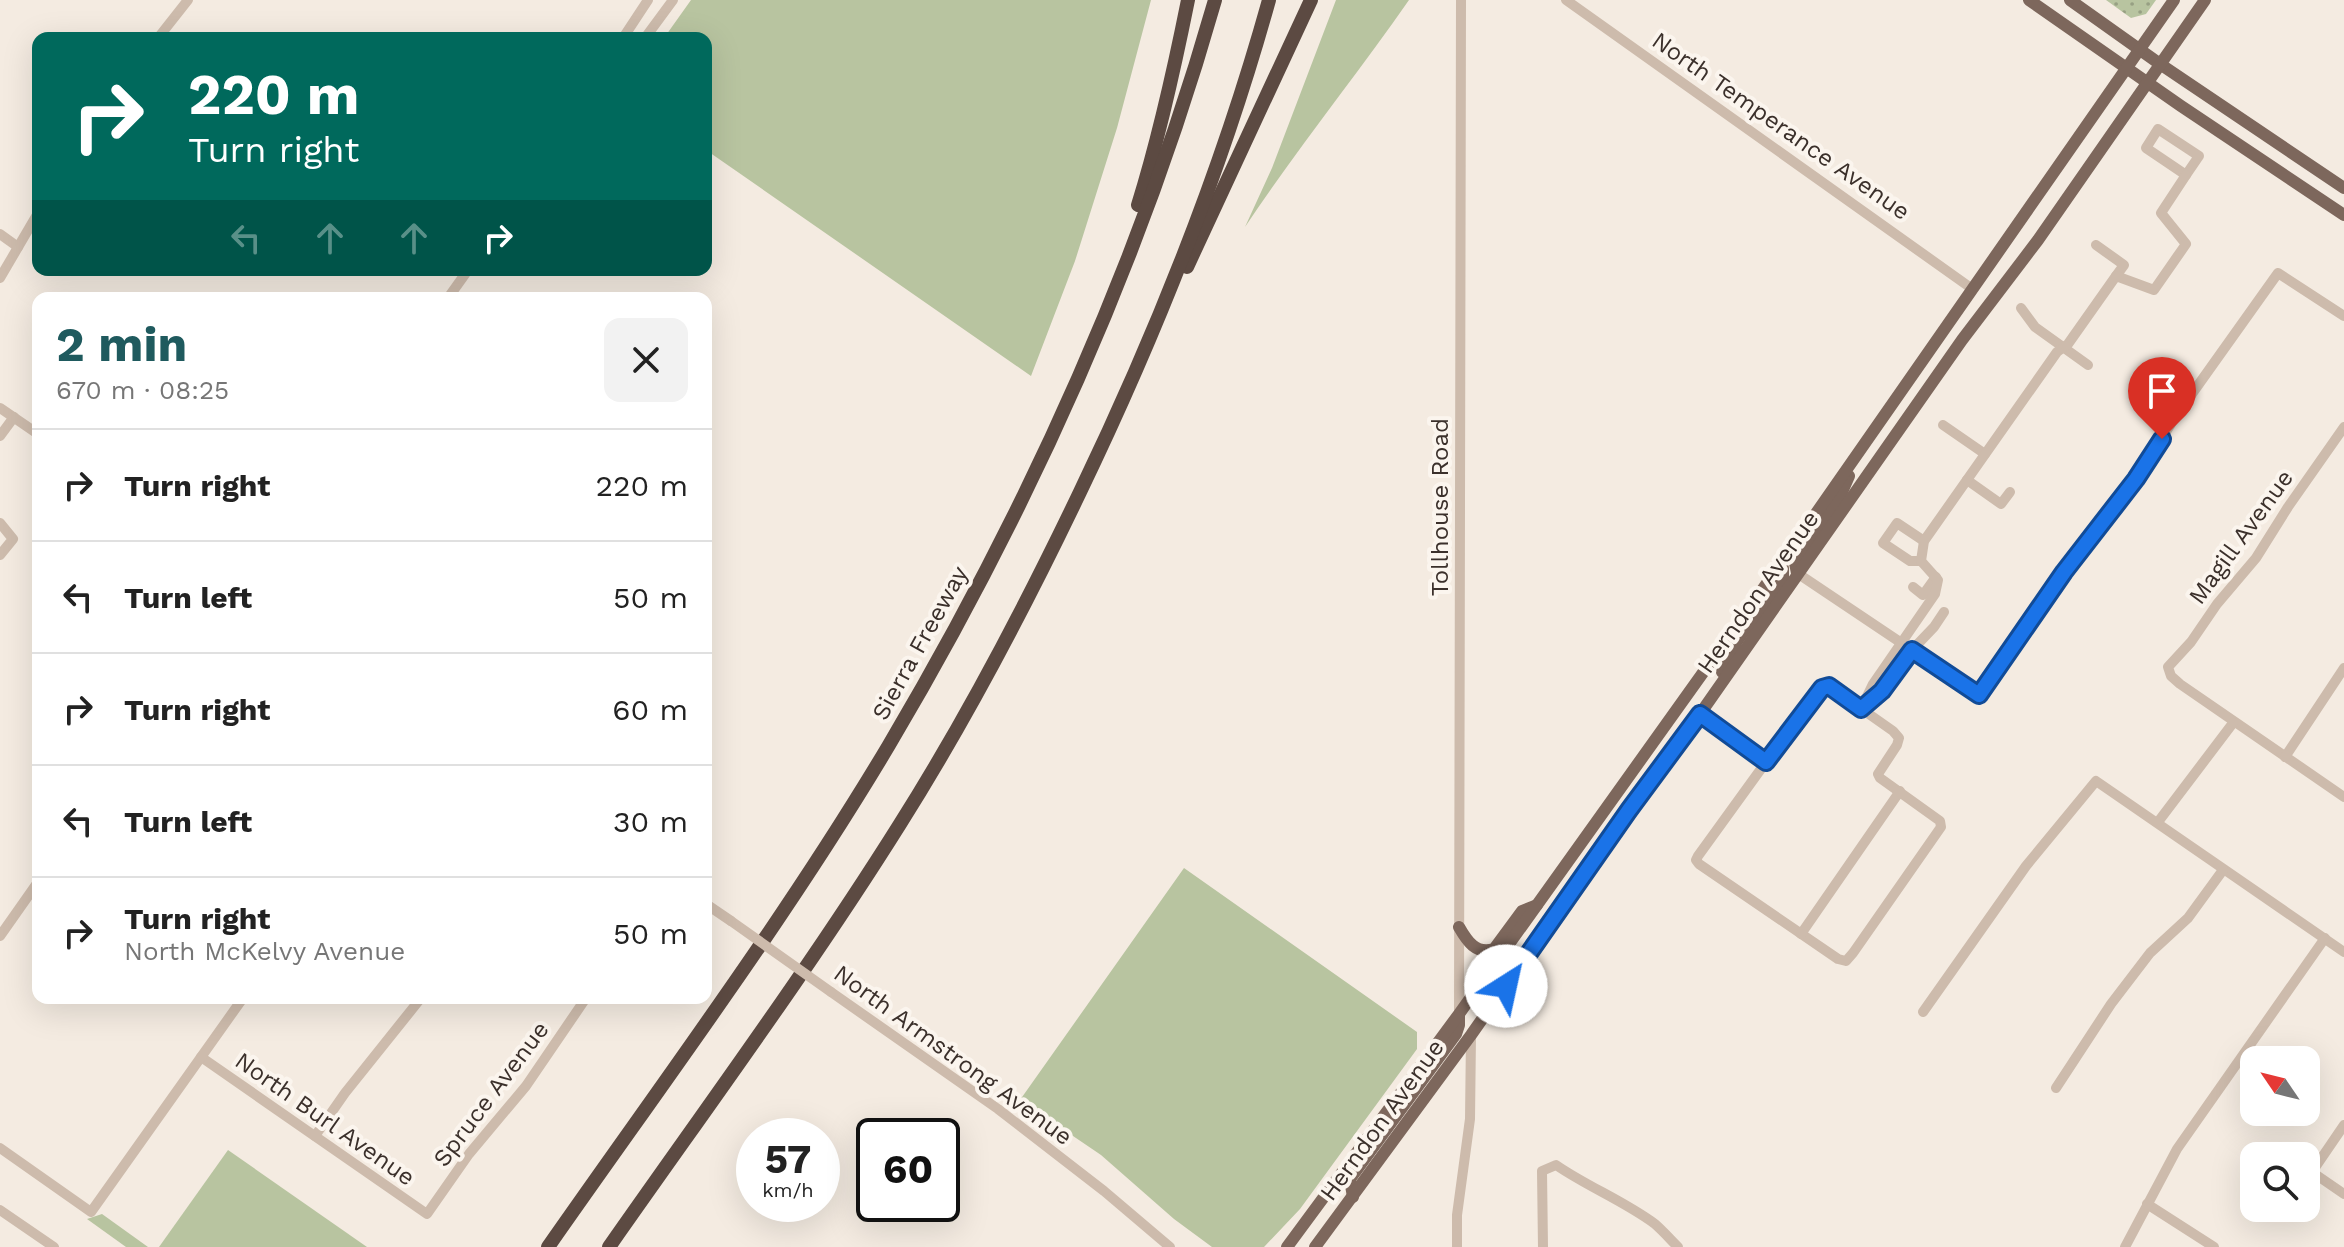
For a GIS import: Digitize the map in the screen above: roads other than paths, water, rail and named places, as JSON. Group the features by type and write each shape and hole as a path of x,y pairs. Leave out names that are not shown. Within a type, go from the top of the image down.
{"highway":[{"path":"1080,373 1158,138 1188,0"},
{"name":"Sierra Freeway","path":"548,1247 803,881 883,755 1000,542 1080,373 1147,208 1215,0"},
{"path":"609,1247 843,911 934,768 1055,545 1125,397 1161,312 1233,116 1269,0"},
{"path":"1161,312 1189,265 1217,207 1311,0"}],"main road":[{"path":"2029,0 2344,215"},
{"path":"2070,0 2344,188"},
{"name":"Herndon Avenue","path":"1287,1247 1459,1014 1780,565 2174,0"},
{"name":"Herndon Avenue","path":"1315,1247 1499,996 1962,340 2038,240 2205,0"},
{"path":"1797,573 1796,558 1842,492 1869,437"},
{"path":"1700,714 1737,641 1783,578 1780,565"},
{"path":"1459,927 1471,945 1488,951 1494,949 1522,911 1537,905"},
{"path":"1499,996 1493,986 1495,976 1534,920 1537,905"},
{"path":"1353,1197 1350,1179 1456,1034 1459,1014"}],"street":[{"path":"163,32 188,0"},
{"path":"627,32 648,0"},
{"path":"649,32 673,0"},
{"name":"Tollhouse Road","path":"1459,1014 1461,0"},
{"name":"North Temperance Avenue","path":"1566,0 1971,288"},
{"path":"2116,276 2154,290 2186,244 2161,213 2199,156 2158,129 2146,148 2186,175"},
{"path":"0,278 32,223"},
{"path":"0,234 18,247"},
{"path":"1921,561 1924,541 2057,352 2068,344 2124,265 2096,245"},
{"path":"1797,573 1979,695 2064,572 2136,479 2174,419 2278,273 2344,316"},
{"path":"2021,308 2035,327 2088,365"},
{"path":"0,408 32,430"},
{"path":"0,436 14,417"},
{"path":"1943,425 1985,454"},
{"name":"Magill Avenue","path":"2233,723 2180,684 2171,676 2168,667 2256,558 2288,507 2340,439 2344,427"},
{"path":"1967,480 2001,504 2010,492"},
{"path":"0,523 13,539 0,555"},
{"path":"1861,709 1873,684 1935,594 1937,579 1921,561 1910,561 1883,543 1897,523 1924,541"},
{"path":"1913,587 1923,595 1937,579"},
{"path":"1861,709 1882,691 1944,612"},
{"path":"2285,757 2344,668"},
{"path":"1829,686 1861,709 1899,738 1878,774 1940,821 1941,827 1846,961 1838,959 1696,860 1822,688 1829,686"},
{"path":"1700,714 1766,762"},
{"path":"2158,822 2233,723 2344,797"},
{"path":"1923,1012 2026,866 2096,781 2344,952"},
{"path":"1801,934 1900,791"},
{"path":"2056,1088 2111,1004 2150,953 2188,918 2223,870"},
{"path":"0,936 32,891"},
{"name":"North Armstrong Avenue","path":"712,908 998,1109 1170,1247"},
{"path":"2125,1247 2177,1149 2325,938"},
{"path":"0,1148 91,1212 239,1004"},
{"path":"315,1136 416,1004"},
{"name":"Spruce Avenue","path":"427,1214 469,1154 526,1086 582,1004"},
{"path":"1457,1247 1457,1215 1470,1119 1471,1035"},
{"name":"North Burl Avenue","path":"201,1057 427,1214"},
{"path":"2344,1125 2312,1172 2344,1194"},
{"path":"1543,1247 1542,1171 1556,1165 1657,1226 1678,1247"},
{"path":"2147,1204 2214,1247"},
{"path":"0,1210 54,1247"},
{"path":"32,1247 40,1237"}]}
